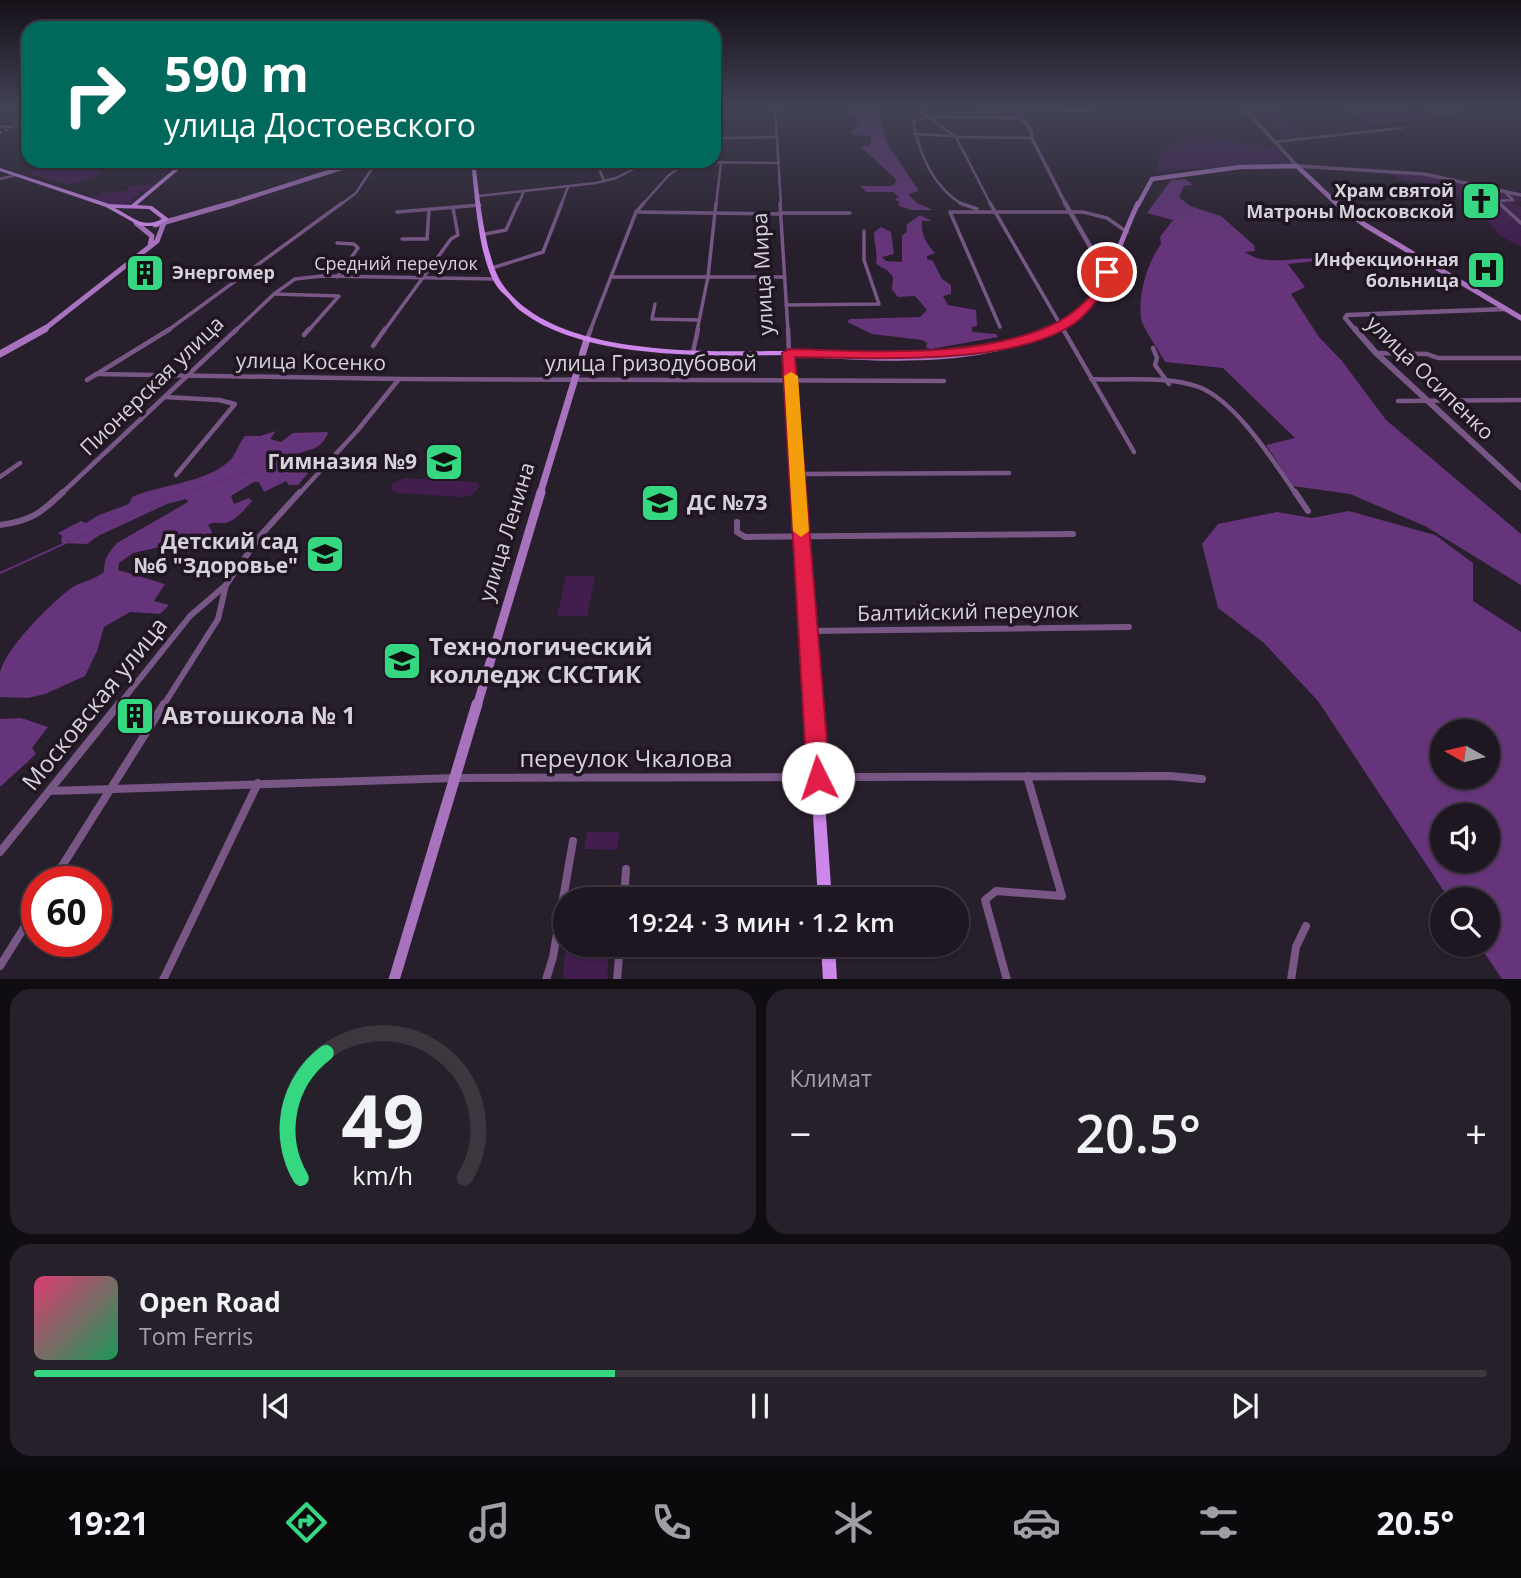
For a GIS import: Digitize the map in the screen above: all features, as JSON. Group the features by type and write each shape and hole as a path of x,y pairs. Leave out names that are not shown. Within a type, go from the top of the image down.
{"main road":[{"path":"474,168 492,268 496,279 512,300 549,324 587,339 631,348 692,352 937,354 1008,344 1060,326 1090,304 1100,289 1154,177 1248,166 1297,166 1323,193 1365,225 1521,318"},
{"path":"128,214 135,204 179,168"},
{"path":"150,208 148,199 184,168"},
{"path":"164,221 192,215 340,168"},
{"path":"0,169 128,214 152,236 150,246"},
{"path":"108,206 135,204 150,208 164,221"},
{"path":"128,214 150,208"},
{"path":"136,223 155,225 192,215"},
{"path":"0,354 38,334 150,246 159,238 164,221"},
{"name":"улица Ленина","path":"394,979 587,339"},
{"name":"улица Мира","path":"789,353 824,887"},
{"path":"829,957 831,979"}],"street":[{"name":"улица Мира","path":"777,153 789,353"},
{"path":"923,153 939,188 962,205 994,212"},
{"path":"963,153 994,212 1134,452"},
{"path":"1040,153 1103,266 1109,268"},
{"path":"1284,153 1297,166 1424,174 1521,195"},
{"path":"721,162 777,163"},
{"path":"88,380 164,333 296,234 356,193 372,168"},
{"path":"599,168 604,181"},
{"path":"478,196 604,181 634,168"},
{"name":"улица Ленина","path":"587,339 636,212 669,175 679,168"},
{"path":"692,352 708,277 720,168"},
{"path":"0,179 16,175"},
{"name":"Средний переулок","path":"492,268 543,252 568,187"},
{"path":"485,234 506,230 524,191"},
{"path":"1504,191 1513,200 1497,201 1521,223"},
{"path":"397,212 480,205"},
{"path":"373,346 451,239 458,235 453,208"},
{"path":"402,239 427,239 429,211"},
{"path":"1000,327 950,212 1070,211 1107,218 1127,232"},
{"path":"636,212 850,213"},
{"path":"786,305 879,303 864,260 864,231"},
{"path":"337,243 354,244 358,248 337,277"},
{"path":"613,276 785,277"},
{"name":"Средний переулок","path":"295,279 496,279"},
{"name":"Пионерская улица","path":"0,525 33,521 274,294 295,279"},
{"path":"274,294 340,296 304,335"},
{"path":"654,304 652,319 699,320"},
{"name":"улица Осипенко","path":"1506,309 1347,314 1345,318 1376,353 1521,487"},
{"path":"1153,348 1157,358 1155,365 1169,384"},
{"path":"1376,353 1427,354 1438,358 1521,358"},
{"name":"улица Косенко","path":"96,374 399,379"},
{"name":"улица Гризодубовой","path":"399,379 944,381"},
{"name":"Московская улица","path":"0,852 190,616 226,585 260,536 356,431 399,379"},
{"path":"1091,379 1204,389 1257,438 1266,456 1308,511"},
{"path":"165,397 219,400 235,404 176,475"},
{"path":"1398,401 1521,400"},
{"path":"0,477 20,463"},
{"path":"798,474 1009,473"},
{"path":"737,522 740,536 1073,534"},
{"name":"Московская улица","path":"62,866 218,619 226,585"},
{"path":"202,605 209,603 220,606"},
{"name":"Балтийский переулок","path":"808,631 1129,627"},
{"path":"1007,979 985,900 996,891 1062,896 1027,776"},
{"name":"переулок Чкалова","path":"50,791 455,778 1170,776 1202,779"},
{"path":"163,979 258,783"},
{"path":"546,979 553,957 573,841"},
{"path":"625,887 626,869"},
{"path":"1291,979 1296,947 1306,926"},
{"path":"0,966 21,933"},
{"path":"617,979 619,957"}],"shaded area":[{"path":"867,153 893,153 919,191 908,194 917,203 933,210 911,210 897,205 900,203 895,199 899,197 893,192 866,192 860,186 891,186 896,179"},
{"path":"1160,153 1279,153 1289,164 1263,163 1155,172"},
{"path":"39,168 86,168 102,174 67,185 28,173"},
{"path":"1391,173 1421,175 1521,198 1521,201 1513,203 1521,207 1521,247 1499,235 1480,211 1441,186 1399,179"},
{"path":"1185,179 1193,185 1184,186 1179,197 1190,206 1221,216 1254,245 1255,251 1245,252 1264,260 1325,260 1288,264 1305,287 1291,294 1319,337 1342,361 1386,420 1521,534 1521,585 1425,526 1350,494 1293,486 1266,445 1295,438 1223,368 1165,362 1142,322 1140,309 1142,289 1161,244 1160,237 1173,220 1147,213 1171,180"},
{"path":"155,184 128,203 142,196 130,203 124,205 91,198 102,193 102,190 106,190 107,194 128,190 128,186"},
{"path":"920,215 932,221 922,221 925,238 935,253 927,256 927,259 933,261 942,279 951,285 951,294 943,296 948,305 976,310 977,326 972,327 972,332 996,334 998,337 931,349 926,348 927,343 922,340 872,334 847,322 850,319 920,317 927,310 915,296 898,297 892,290 893,277 876,264 874,232 881,227 891,232 894,254 882,257 886,261 902,262 902,236 907,231 906,225"},
{"path":"276,431 270,439 281,442 293,433 328,434 318,446 298,454 292,460 290,465 308,473 298,485 289,485 286,481 264,492 259,482 254,482 231,496 234,504 249,498 252,501 233,520 208,525 212,532 210,536 133,553 119,563 118,570 165,584 154,601 169,605 160,614 130,612 104,627 97,651 85,676 45,694 28,698 0,697 3,664 18,641 40,616 70,589 104,572 107,556 117,543 188,502 186,499 167,504 98,536 87,544 61,543 62,536 58,533 81,521 86,523 129,504 132,497 193,480 217,470 230,460 245,436 260,436"},
{"path":"405,478 475,482 480,486 472,495 463,497 397,493 390,489 394,482"},
{"path":"1349,511 1435,535 1473,563 1473,601 1521,632 1521,979 1502,979 1487,957 1500,957 1500,887 1441,887 1432,873 1500,873 1500,803 1430,803 1430,870 1318,701 1264,643 1218,608 1202,544 1218,524 1277,512 1312,518"},
{"path":"566,576 595,576 587,616 557,616"},
{"path":"21,718 48,727 32,748 36,754 0,787 0,719"},
{"path":"587,832 620,832 617,850 584,849"},
{"path":"565,957 608,957 607,979 563,979"}],"waterway":[{"path":"0,573 153,503 249,471"}],"slow traffic":[{"path":"791,376 801,531"}],"place":[{"name":"Храм святой Матроны Московской","path":"1481,201"},
{"name":"Инфекционная больница","path":"1486,270"},
{"name":"Энергомер","path":"145,273"},
{"name":"Гимназия №9","path":"444,462"},
{"name":"ДС №73","path":"660,503"},
{"name":"Детский сад №6 \"Здоровье\"","path":"325,554"},
{"name":"Технологический колледж СКСТиК","path":"402,661"},
{"name":"Автошкола № 1","path":"135,716"}],"route":[{"path":"818,778 789,353 937,354 984,349 1028,339 1060,326 1090,304 1107,272"}]}
